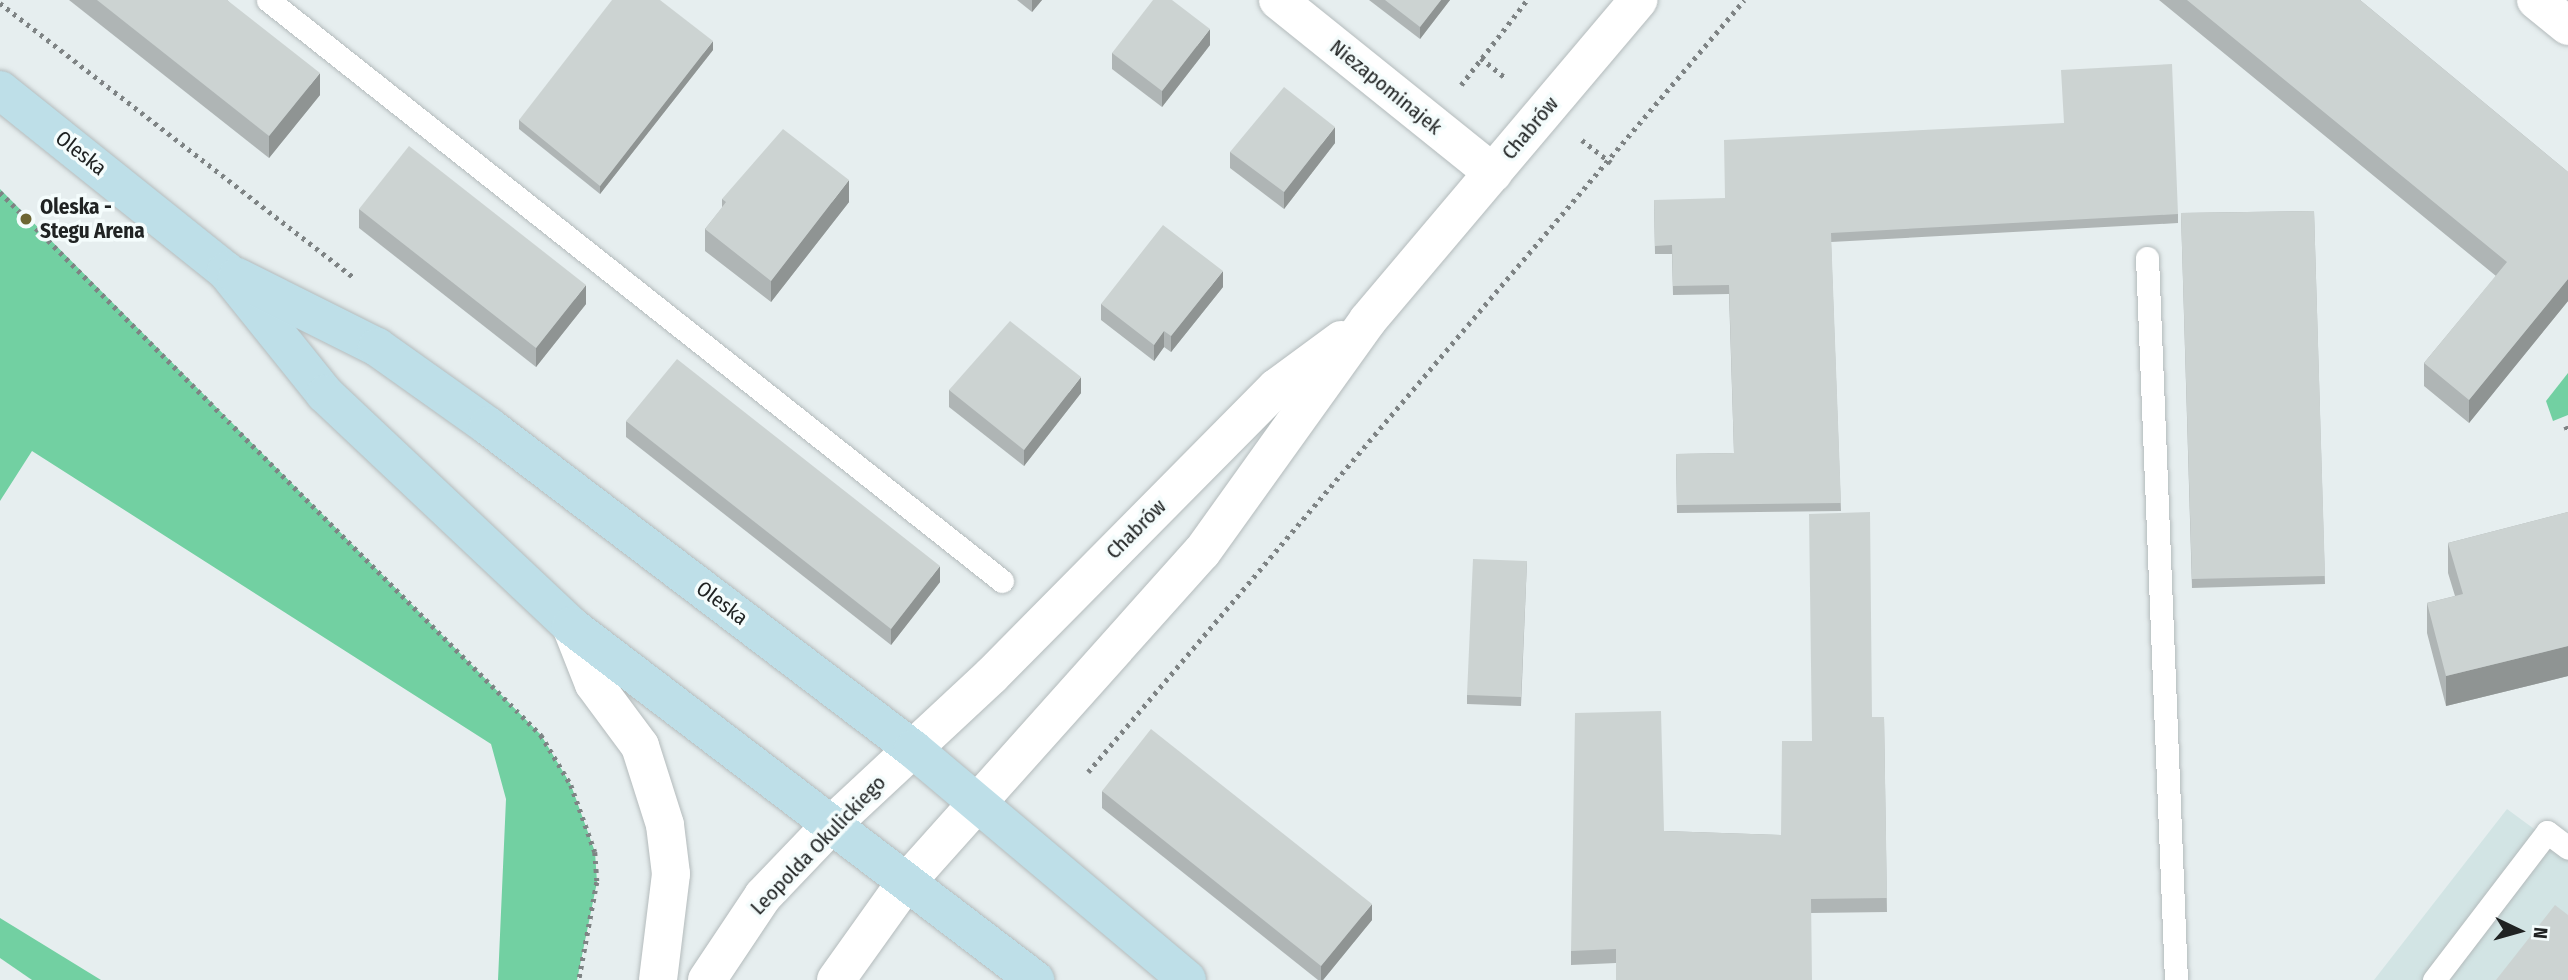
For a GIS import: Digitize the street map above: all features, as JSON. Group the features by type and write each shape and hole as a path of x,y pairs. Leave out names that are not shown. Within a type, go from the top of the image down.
{"main road":[{"name":"Oleska","path":"0,89 226,271 377,347 913,749 1187,980"},
{"name":"Oleska","path":"226,271 325,394 571,626 904,886 1035,980"}],"street":[{"name":"Niezapominajek","path":"1278,0 1493,173"},
{"name":"Chabrów","path":"979,804 1202,552 1368,320 1638,0"},
{"path":"2536,0 2568,26"},
{"name":"Chabrów","path":"913,749 1276,388 1368,320"},
{"path":"571,626 594,684 639,746 665,825 671,874 659,980"},
{"name":"Leopolda Okulickiego","path":"707,980 763,896 829,827 913,749"},
{"path":"836,980 904,886 979,804"}],"lane":[{"path":"268,0 1002,581"},
{"path":"2147,258 2176,980"},
{"path":"2434,980 2547,832 2568,848"}],"path":[{"path":"1433,124 1527,0"},
{"path":"1088,772 1744,0"},
{"path":"0,192 541,735 571,785 595,852 597,882 579,980"}],"shaded area":[{"path":"2507,809 2568,854 2568,980 2374,980"}],"green space":[{"path":"0,189 541,735 571,785 595,852 597,882 577,980 498,980 506,799 491,744 32,451 0,501"},
{"path":"2568,373 2568,415 2553,421 2546,401"},
{"path":"0,918 101,980 32,980 0,958"}],"building":[{"path":"97,0 227,0 320,73 269,136"},
{"path":"612,0 660,0 713,41 600,186 519,120"},
{"path":"1153,0 1172,0 1210,29 1162,91 1112,53"},
{"path":"1385,0 1441,0 1420,27"},
{"path":"2187,0 2360,0 2568,172 2568,279 2469,400 2424,363 2507,262"},
{"path":"2172,64 2178,214 1831,233 1841,503 1677,505 1676,454 1734,453 1729,285 1673,286 1672,245 1655,246 1654,200 1725,198 1724,140 2064,123 2061,70"},
{"path":"1284,87 1335,127 1284,192 1230,152"},
{"path":"783,129 849,180 771,281 705,229 726,202 722,199"},
{"path":"409,146 586,285 536,348 359,209"},
{"path":"2314,211 2325,576 2192,579 2181,213"},
{"path":"1163,225 1223,271 1171,336 1164,331 1154,345 1101,304"},
{"path":"1010,321 1081,377 1024,450 949,390"},
{"path":"677,359 940,566 891,629 626,421"},
{"path":"1870,512 1872,717 1884,717 1887,898 1811,899 1812,980 1616,980 1616,949 1571,951 1575,713 1661,711 1664,831 1781,835 1782,741 1812,741 1809,514"},
{"path":"2568,512 2568,646 2446,676 2427,603 2463,594 2448,543"},
{"path":"1473,559 1527,561 1521,697 1467,695"},
{"path":"1151,729 1372,904 1321,966 1102,791"},
{"path":"2555,905 2568,915 2568,980 2496,980"}],"place":[{"name":"Oleska - Stegu Arena","path":"26,219"}]}
